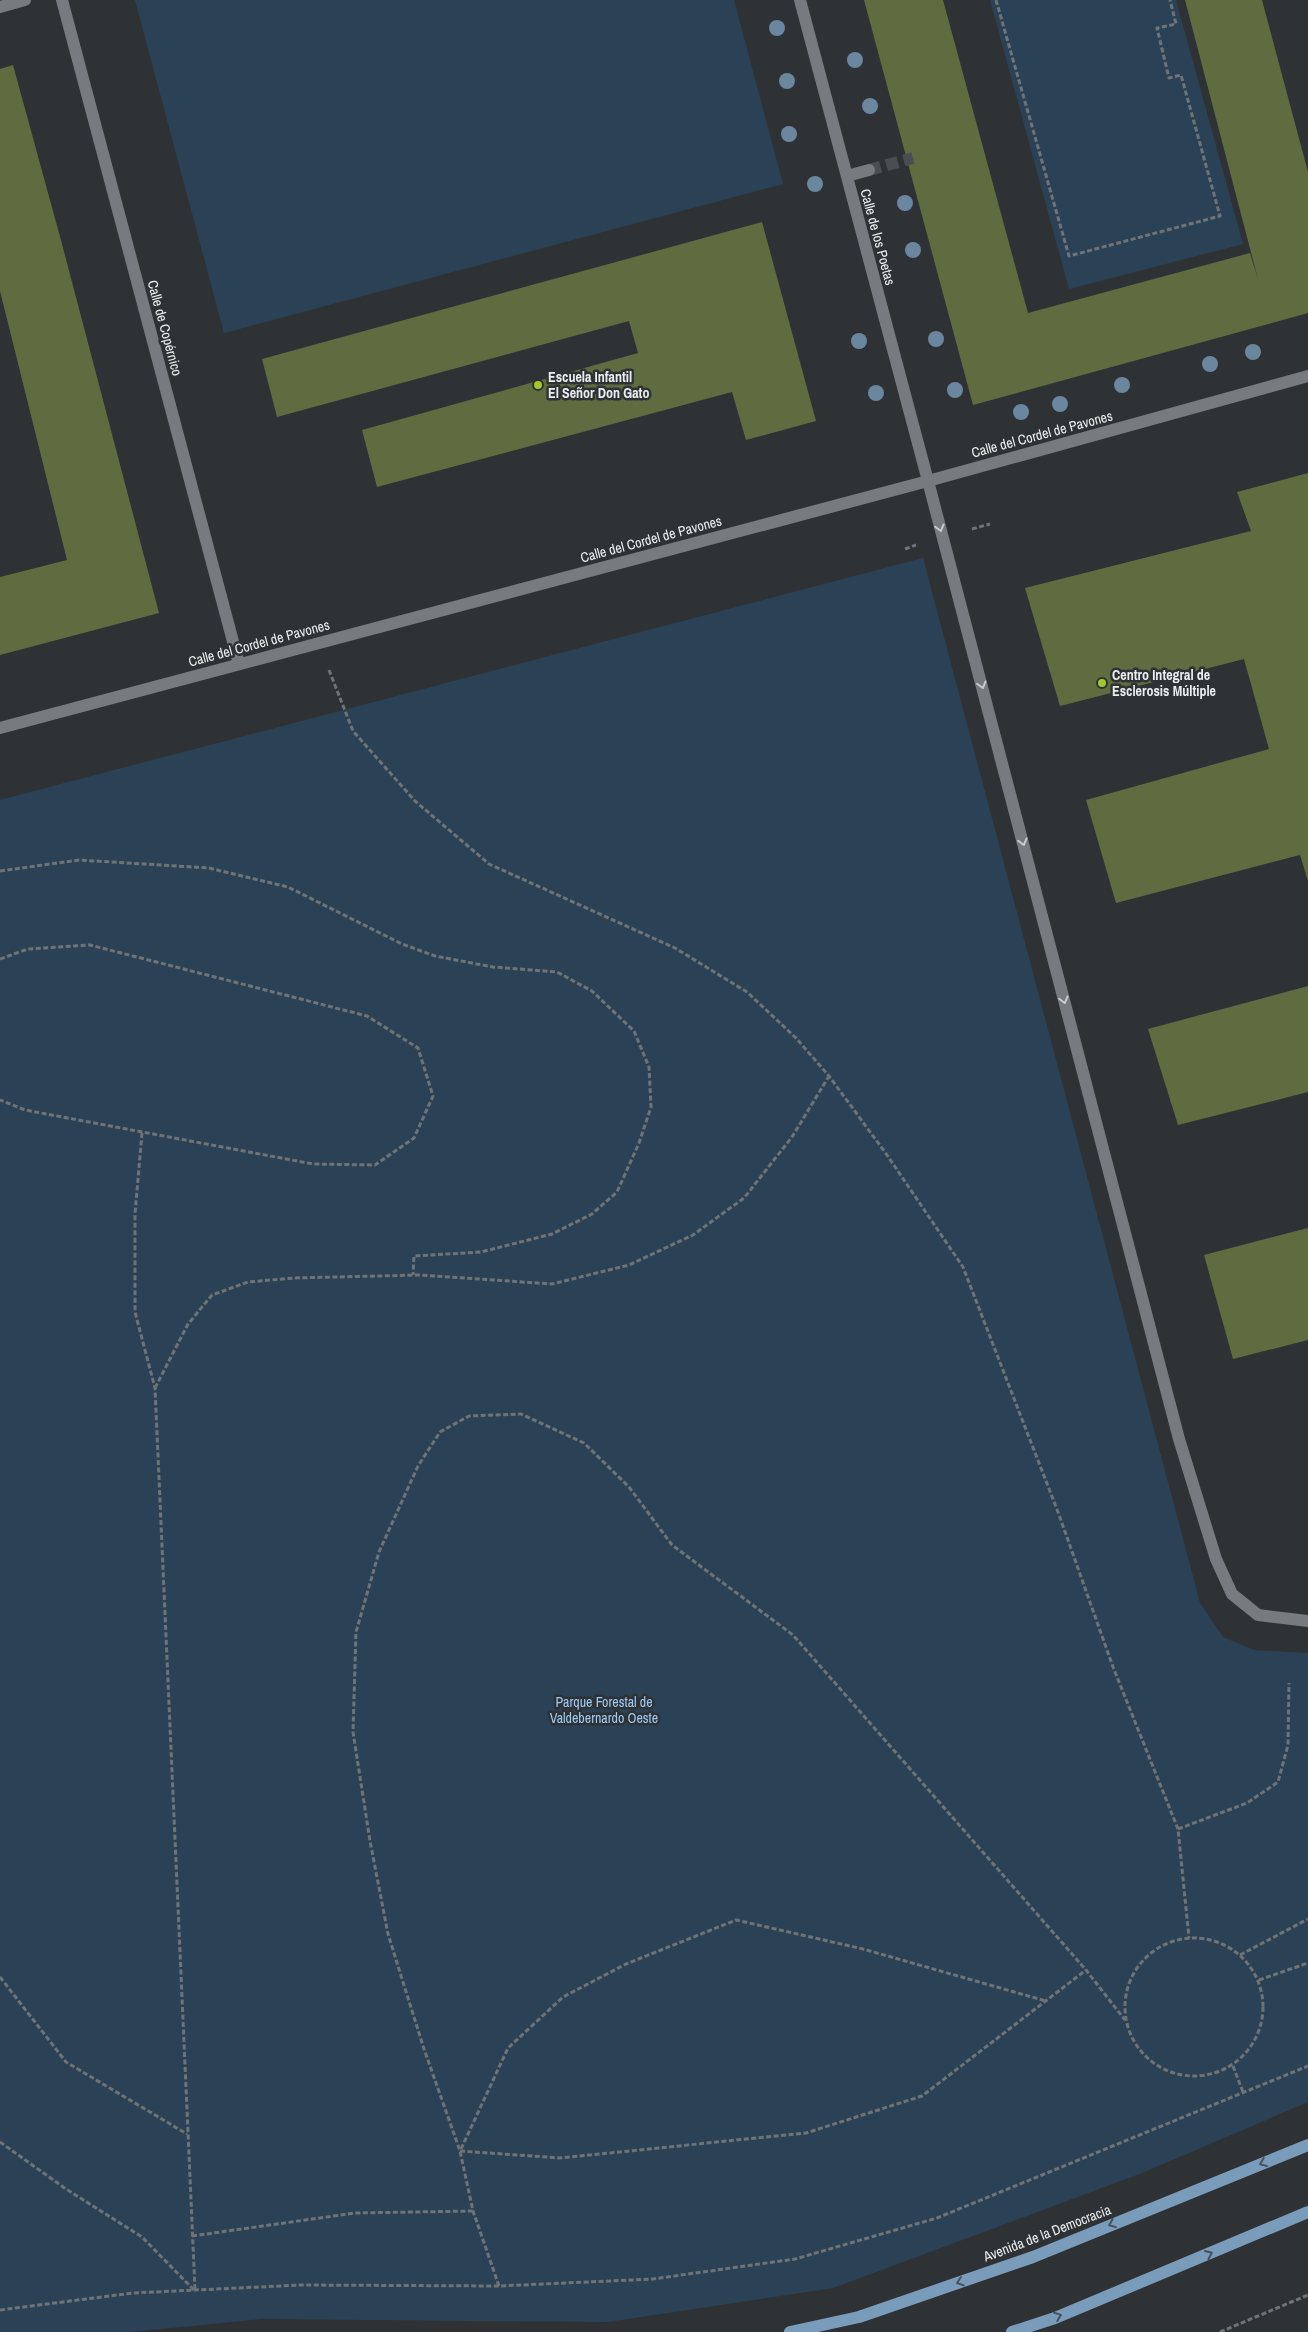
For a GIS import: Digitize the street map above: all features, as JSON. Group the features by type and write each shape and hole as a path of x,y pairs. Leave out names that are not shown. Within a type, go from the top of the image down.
{"main road":[{"name":"Avenida de la Democracia","path":"790,2332 859,2317 1033,2257 1308,2145"},
{"path":"1012,2332 1055,2318 1308,2212"}],"street":[{"path":"0,7 26,0"},
{"name":"Calle de Copérnico","path":"62,0 239,664"},
{"name":"Calle de los Poetas","path":"800,0 1179,1439 1216,1559 1232,1594 1258,1615 1308,1621"},
{"path":"847,176 869,170"},
{"name":"Calle del Cordel de Pavones","path":"0,728 928,481 1308,376"}],"path":[{"path":"996,0 1069,256 1220,216 1181,75 1169,78 1157,28 1176,24 1170,0"},
{"path":"972,529 990,524"},
{"path":"905,549 919,544"},
{"path":"319,643 353,732 415,801 474,852 489,864 674,948 747,992 796,1038 829,1076 887,1155 963,1267 1058,1512 1113,1666 1178,1829 1189,1938"},
{"path":"0,871 79,860 209,868 288,887 402,944 436,956 493,967 557,972 592,991 634,1031 649,1067 651,1107 639,1143 617,1192 592,1214 552,1234 481,1252 414,1256 413,1275"},
{"path":"0,959 28,949 90,945 367,1016 418,1048 434,1096 414,1138 375,1165 313,1164 25,1110 0,1100"},
{"path":"155,1388 188,1324 212,1295 248,1282 294,1278 413,1275 552,1284 629,1265 693,1235 744,1198 792,1137 829,1076"},
{"path":"142,1133 135,1214 135,1312 155,1388 195,2290"},
{"path":"499,2286 473,2211 460,2150 424,2049 388,1934 370,1841 353,1732 356,1632 379,1552 418,1466 440,1432 469,1416 521,1414 584,1443 629,1487 672,1545 793,1635 1086,1970 1125,2020 1133,2042 1148,2060 1167,2072 1189,2077 1212,2075 1233,2066 1248,2052 1259,2033 1264,2012 1259,1980 1240,1955 1225,1945 1208,1939 1189,1938 1166,1943 1146,1956 1132,1974 1125,1997 1125,2020"},
{"path":"1178,1829 1247,1803 1278,1782 1288,1745 1289,1683"},
{"path":"1240,1955 1308,1919"},
{"path":"460,2150 508,2048 562,1997 626,1964 736,1920 863,1949 1046,2001"},
{"path":"1259,1980 1308,1963"},
{"path":"460,2150 560,2158 806,2134 922,2096 1086,1970"},
{"path":"0,1977 66,2062 188,2134"},
{"path":"1233,2066 1243,2092"},
{"path":"0,2310 133,2293 195,2290 301,2285 499,2286 653,2279 795,2259 936,2218 1308,2066"},
{"path":"0,2142 66,2189 142,2236 195,2290"},
{"path":"192,2236 355,2213 473,2211"},
{"path":"1220,2332 1308,2294"}],"green space":[{"path":"135,0 734,0 783,184 224,333"},
{"path":"990,0 1176,0 1243,244 1069,289"},
{"name":"Parque Forestal de Valdebernardo Oeste","path":"923,558 1200,1603 1223,1637 1254,1650 1308,1653 1308,2102 1142,2173 833,2288 608,2322 261,2319 131,2332 0,2332 0,800"}],"building":[{"path":"864,0 943,0 1028,313 1250,253 1258,279 1185,0 1262,0 1308,172 1308,313 973,405"},
{"path":"13,65 159,613 0,655 0,577 67,560 0,291 0,69"},
{"path":"762,222 816,421 746,440 732,392 377,487 362,430 638,353 629,321 277,417 262,359"},
{"name":"Centro Integral de Esclerosis Múltiple","path":"1308,473 1308,881 1300,855 1116,903 1086,800 1269,749 1244,659 1060,706 1025,588 1251,531 1237,492"},
{"path":"1308,986 1308,1092 1178,1125 1148,1029"},
{"path":"1308,1228 1308,1340 1233,1359 1204,1255"}],"tunnel":[{"path":"869,170 913,158"}],"place":[{"name":"Escuela Infantil El Señor Don Gato","path":"538,385"},
{"name":"Centro Integral de Esclerosis Múltiple","path":"1102,683"}]}
